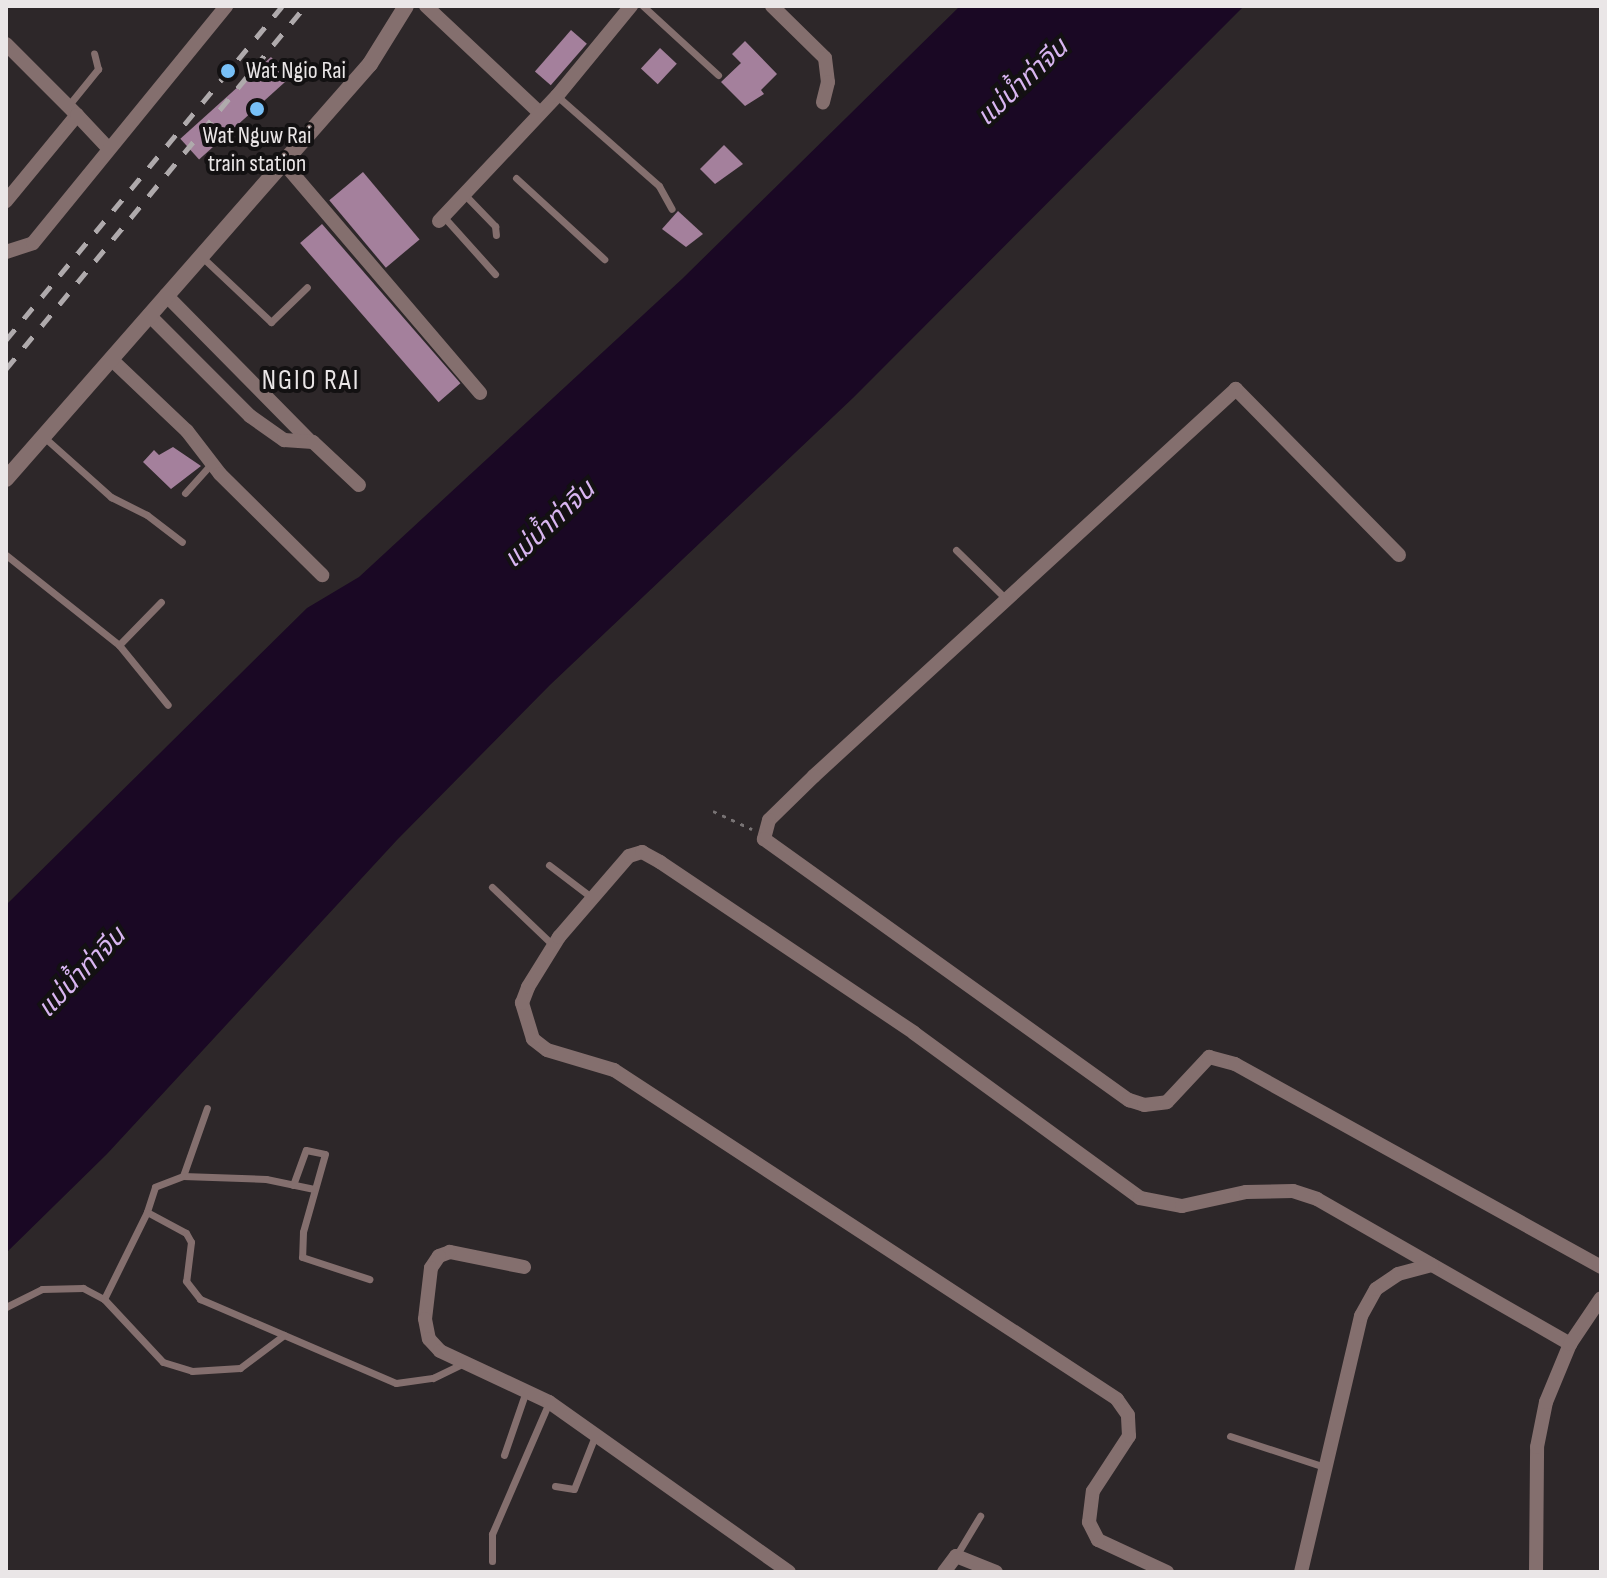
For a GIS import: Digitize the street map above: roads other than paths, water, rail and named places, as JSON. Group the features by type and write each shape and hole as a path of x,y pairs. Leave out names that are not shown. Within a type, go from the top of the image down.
{"street":[{"path":"6,252 33,243 226,6"},
{"path":"6,479 370,64 406,6"},
{"path":"426,6 540,113"},
{"path":"441,219 499,162 631,6"},
{"path":"772,6 825,58 823,102"},
{"path":"6,44 108,148"},
{"path":"9,190 72,110"},
{"path":"282,161 480,393"},
{"path":"166,295 310,441 359,485"},
{"path":"149,315 250,416 284,440 310,441"},
{"path":"111,359 187,431 212,463 322,575"},
{"path":"1399,555 1236,389 1005,598 769,820 764,839 1129,1100 1144,1105 1167,1102 1209,1057 1235,1064 1601,1267"},
{"path":"1167,1572 1098,1540 1089,1522 1093,1491 1129,1436 1128,1415 1117,1399 614,1070 541,1046 528,1030 522,1003 556,941 617,867 642,852 914,1033 1140,1198 1182,1206 1246,1192 1293,1191 1432,1265 1570,1344"},
{"path":"524,1267 450,1252 439,1256 431,1268 425,1319 429,1339 440,1351 527,1389 549,1402 789,1572"},
{"path":"1301,1572 1361,1316 1376,1289 1398,1274 1432,1265"},
{"path":"1536,1572 1537,1447 1549,1392 1570,1344 1601,1298"},
{"path":"944,1572 956,1556 996,1572"}],"lane":[{"path":"643,6 718,75"},
{"path":"72,110 98,69 94,53"},
{"path":"557,96 659,186 672,209"},
{"path":"516,178 604,259"},
{"path":"464,194 495,226 496,235"},
{"path":"441,219 495,274"},
{"path":"200,255 271,322 307,287"},
{"path":"43,436 115,500 147,515 182,542"},
{"path":"185,493 212,463"},
{"path":"956,550 1005,598"},
{"path":"6,555 119,645 168,705"},
{"path":"119,645 161,602"},
{"path":"549,865 586,903"},
{"path":"492,887 556,941"},
{"path":"183,1176 207,1108"},
{"path":"293,1185 302,1155 311,1147 327,1158 314,1189 302,1257 369,1279"},
{"path":"104,1299 147,1212 155,1187 183,1176 314,1189"},
{"path":"147,1212 186,1233 191,1242 186,1281 200,1299 396,1383 433,1378 468,1362"},
{"path":"6,1307 42,1289 61,1285 83,1288 104,1299 154,1353 178,1369 240,1368 284,1335"},
{"path":"504,1455 527,1389"},
{"path":"492,1561 492,1534 549,1402"},
{"path":"555,1486 574,1489 596,1434"},
{"path":"1230,1436 1325,1467"},
{"path":"956,1556 980,1516"}],"water":[{"name":"แม่น้ำท่าจีน","path":"960,6 1244,6 854,397 550,685 397,840 107,1154 6,1253 6,905 307,608 359,577 682,279"}],"railway":[{"path":"6,340 282,6"},
{"path":"6,369 305,6"}],"place":[{"name":"Wat Ngio Rai","path":"228,71"},
{"name":"Wat Nguw Rai train station","path":"257,109"}],"district":[{"name":"NGIO RAI","path":"311,381"}]}
